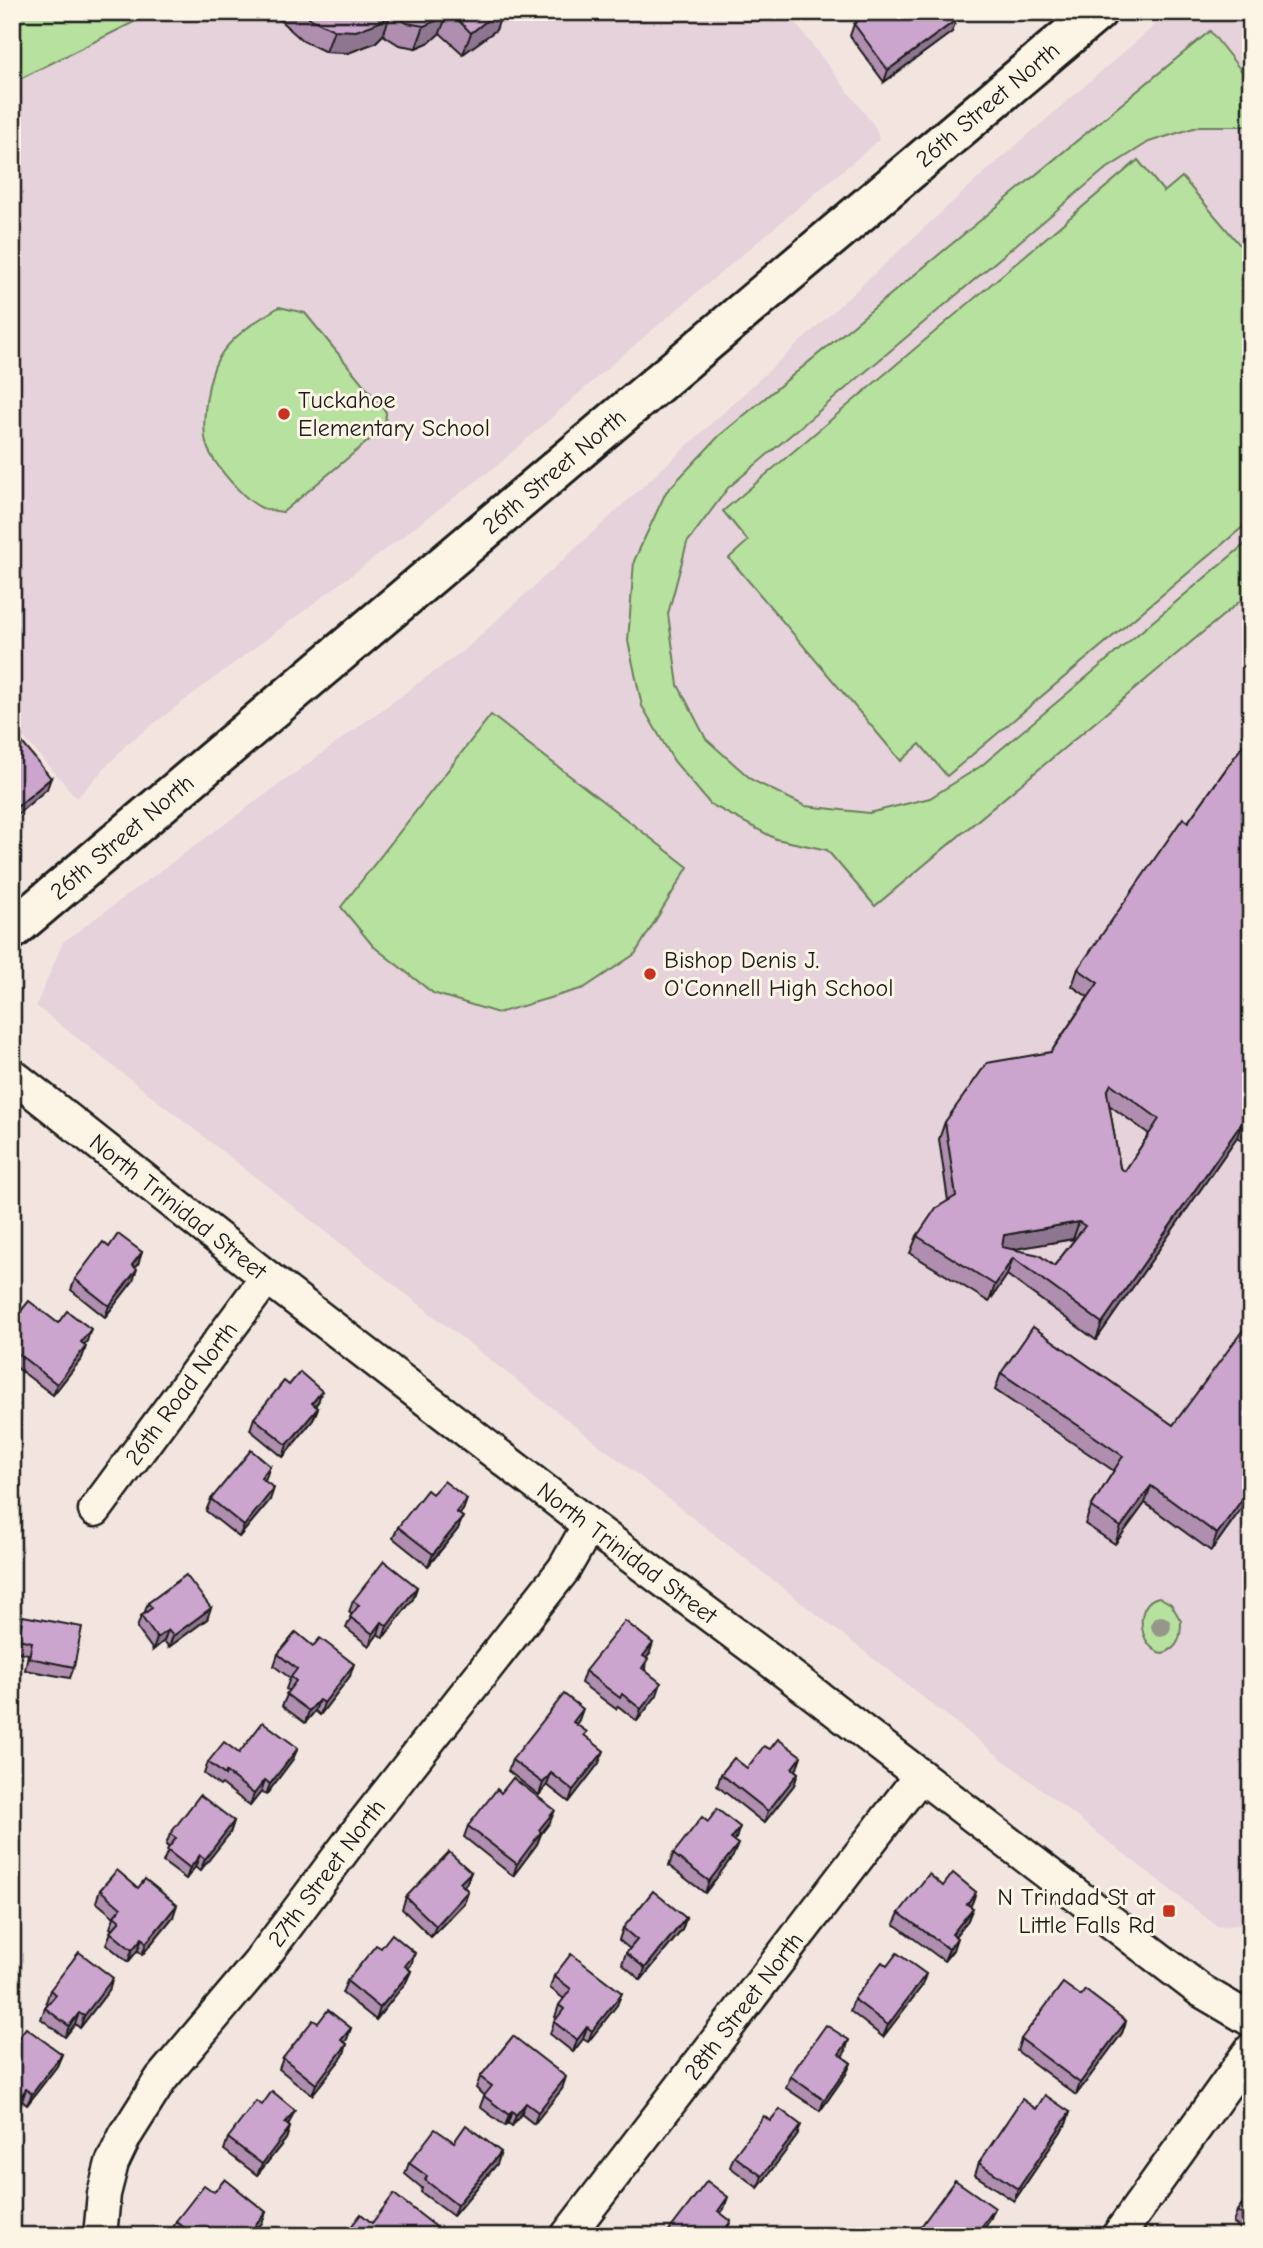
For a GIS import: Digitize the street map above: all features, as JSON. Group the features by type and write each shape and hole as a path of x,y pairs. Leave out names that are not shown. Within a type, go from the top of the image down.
{"street":[{"name":"26th Street North","path":"12,930 1097,12"},
{"name":"North Trinidad Street","path":"12,1074 267,1277 589,1525 1200,1990 1251,2020"},
{"name":"26th Road North","path":"95,1510 267,1277"},
{"name":"27th Street North","path":"100,2236 104,2194 112,2163 125,2136 161,2079 258,1964 360,1828 564,1569 589,1525"},
{"name":"28th Street North","path":"567,2236 920,1776"},
{"path":"1118,2236 1179,2147 1251,2050"}],"shaded area":[{"name":"Tuckahoe Elementary School","path":"147,12 787,12 876,128 879,140 612,364 499,464 128,743 77,798 12,724 12,83 142,18"},
{"name":"Bishop Denis J. O'Connell High School","path":"1170,12 1251,12 1251,1924 1218,1927 36,1006 63,942 468,647 983,174"}],"green space":[{"path":"12,12 147,12 142,18 12,83"},
{"path":"1210,31 1251,83 1251,126 1200,126 1149,142 1103,171 728,488 687,543 668,614 678,685 706,739 752,780 805,806 869,813 930,798 981,766 1251,539 1251,592 875,906 827,850 776,839 710,804 674,761 642,706 628,641 634,561 666,492 719,436"},
{"path":"1138,160 1164,192 1182,177 1251,258 1251,520 947,776 920,744 901,761 729,558 748,541 723,511"},
{"path":"279,307 305,313 386,412 385,427 283,512 264,509 255,504 229,480 209,451 204,424 208,388 214,367 223,351 237,336"},
{"path":"491,715 688,867 635,954 584,988 498,1013 433,993 373,946 341,907"},
{"path":"1159,1597 1171,1604 1181,1621 1178,1641 1172,1649 1162,1653 1148,1643 1142,1625 1145,1607"}],"building":[{"path":"303,12 447,12 438,20 424,26 407,23 391,13 383,21 356,31 334,30"},
{"path":"450,12 498,12 471,33"},
{"path":"869,12 950,12 956,20 888,70 854,24"},
{"path":"15,734 51,778 12,811 12,737"},
{"path":"1251,734 1251,1125 1244,1120 1102,1323 1013,1258 995,1285 917,1236 936,1208 956,1196 945,1122 987,1063 1051,1052 1098,983 1078,969 1183,818 1188,822","holes":["1111,1084 1159,1119 1125,1171 1120,1168 1107,1092","1079,1222 1085,1226 1054,1266 1039,1255 1002,1247 1004,1235"]},
{"path":"118,1234 142,1252 132,1265 137,1269 109,1306 75,1279 103,1242 109,1247"},
{"path":"29,1301 58,1323 67,1311 91,1329 81,1342 86,1346 57,1384 12,1349 12,1322"},
{"path":"1251,1319 1251,1487 1217,1534 1151,1486 1121,1527 1091,1507 1123,1456 1001,1373 1033,1327 1173,1425"},
{"path":"300,1372 322,1391 312,1403 318,1408 287,1445 254,1418 284,1381 289,1385"},
{"path":"12,1401 18,1405 12,1413"},
{"path":"251,1450 270,1466 261,1478 274,1488 244,1526 211,1499"},
{"path":"444,1481 467,1499 456,1512 463,1517 433,1554 398,1527 427,1490 432,1494"},
{"path":"384,1561 417,1587 387,1626 382,1622 373,1634 350,1617 359,1605 353,1601"},
{"path":"186,1575 211,1608 173,1636 168,1630 157,1638 141,1616 152,1608 148,1603"},
{"path":"23,1616 82,1627 74,1667 29,1658 32,1642 18,1639"},
{"path":"625,1621 653,1643 643,1656 648,1659 642,1668 661,1683 641,1709 622,1694 620,1698 585,1671"},
{"path":"296,1632 313,1646 320,1638 354,1664 324,1703 319,1700 309,1711 286,1694 296,1681 291,1677 297,1669 278,1654"},
{"path":"564,1694 583,1709 573,1722 587,1732 584,1735 604,1751 573,1790 551,1773 543,1783 512,1760"},
{"path":"263,1722 298,1748 270,1784 265,1780 254,1794 208,1762 224,1742 239,1753"},
{"path":"778,1739 801,1756 792,1768 798,1773 768,1811 721,1774 734,1758 747,1768 764,1746 770,1749"},
{"path":"513,1778 555,1810 517,1864 468,1826 497,1789 501,1793"},
{"path":"200,1795 234,1821 205,1859 200,1855 190,1868 167,1850 176,1838 170,1834"},
{"path":"717,1809 740,1827 731,1839 738,1844 709,1881 673,1854 702,1817 708,1822"},
{"path":"449,1852 471,1872 460,1883 468,1891 436,1926 406,1897"},
{"path":"117,1870 138,1888 145,1879 177,1905 146,1943 142,1938 132,1950 110,1932 120,1921 114,1916 121,1908 100,1890"},
{"path":"953,1873 976,1892 967,1904 973,1908 952,1934 957,1938 949,1949 899,1913 929,1874 943,1886"},
{"path":"653,1891 686,1918 645,1968 626,1953 637,1940 623,1928"},
{"path":"392,1934 415,1953 405,1966 411,1971 380,2008 347,1981 376,1945 381,1948"},
{"path":"79,1952 113,1978 84,2016 79,2013 69,2026 45,2008 56,1995 50,1990"},
{"path":"897,1953 926,1974 888,2025 854,1999 882,1962 887,1966"},
{"path":"571,1954 622,1993 592,2031 587,2027 577,2040 554,2022 564,2009 559,2005 571,1989 554,1976"},
{"path":"1063,1983 1081,1996 1085,1990 1126,2021 1080,2083 1021,2039"},
{"path":"328,2010 351,2028 341,2040 347,2044 316,2084 283,2058 313,2020 318,2023"},
{"path":"826,2025 849,2040 839,2054 851,2063 824,2100 790,2076"},
{"path":"26,2028 62,2054 32,2094 26,2089 16,2103 12,2100 12,2046"},
{"path":"513,2036 566,2077 538,2112 526,2103 516,2115 512,2111 509,2115 484,2096 492,2086 480,2077"},
{"path":"272,2091 295,2110 285,2123 290,2127 262,2164 228,2138 256,2101 262,2105"},
{"path":"1045,2095 1070,2112 1018,2189 979,2163 1022,2099 1036,2109"},
{"path":"780,2109 801,2125 762,2176 734,2156 764,2116 770,2121"},
{"path":"466,2125 501,2152 457,2205 425,2180 427,2176 409,2163 435,2129 454,2142"},
{"path":"225,2179 266,2212 255,2225 265,2232 262,2236 184,2236 188,2231 176,2221 204,2185 214,2192"},
{"path":"955,2180 995,2208 980,2229 990,2236 914,2236"},
{"path":"707,2181 728,2197 718,2211 731,2221 720,2236 673,2236 668,2232"},
{"path":"1251,2192 1251,2221 1237,2211"},
{"path":"394,2194 444,2233 442,2236 344,2236 361,2214 372,2223"}],"place":[{"name":"Tuckahoe Elementary School","path":"284,414"},
{"name":"Bishop Denis J. O'Connell High School","path":"650,974"},
{"name":"N Trindad St at Little Falls Rd","path":"1169,1911"}]}
